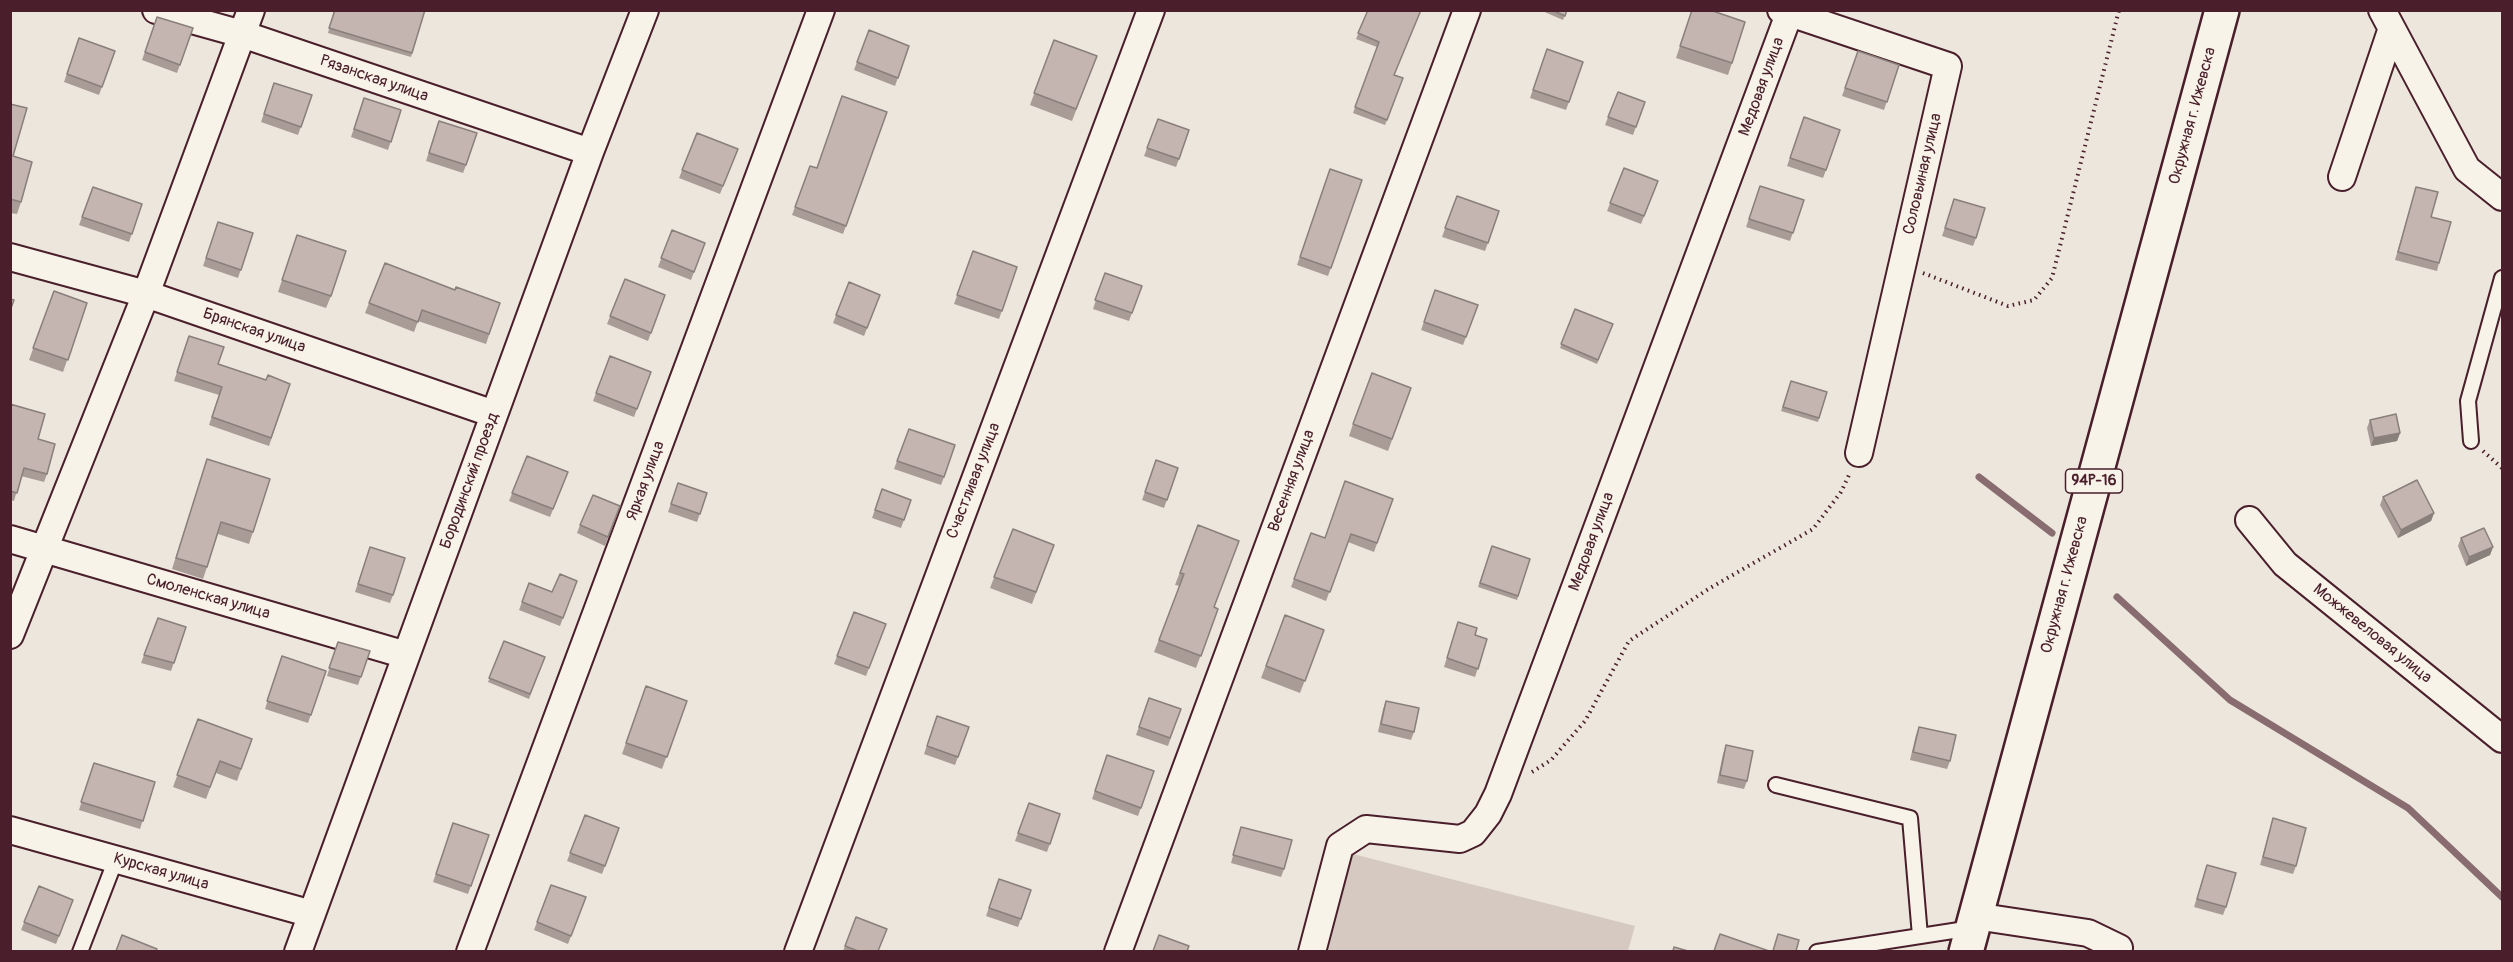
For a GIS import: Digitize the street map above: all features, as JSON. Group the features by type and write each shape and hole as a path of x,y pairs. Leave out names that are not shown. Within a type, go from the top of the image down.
{"main road":[{"name":"Окружная г. Ижевска","path":"1971,932 2222,10"}],"street":[{"name":"Рязанская улица","path":"156,10 247,22 590,152"},
{"name":"Бородинский проезд","path":"298,951 590,152 645,10"},
{"name":"Яркая улица","path":"470,951 822,10"},
{"name":"Счастливая улица","path":"798,951 1150,10"},
{"name":"Весенняя улица","path":"1118,951 1467,10"},
{"name":"Соловьиная улица","path":"1785,12 1948,66 1858,453"},
{"name":"Медовая улица","path":"1312,951 1340,846 1366,829 1460,839 1473,833 1488,814 1498,794 1785,12"},
{"path":"2342,177 2387,21"},
{"path":"2387,21 2467,169 2502,197"},
{"path":"10,636 146,294 247,22"},
{"name":"Брянская улица","path":"10,257 146,294 494,414"},
{"name":"Можжевеловая улица","path":"2249,520 2285,564 2502,739"},
{"name":"Смоленская улица","path":"10,539 406,655"},
{"name":"Курская улица","path":"10,830 312,914"},
{"path":"1971,932 2088,933 2122,950"}],"lane":[{"path":"2471,441 2468,401 2502,278"},
{"path":"1776,786 1910,818 1920,936"},
{"path":"80,951 116,859"},
{"path":"1817,951 1920,936 1971,932"}],"path":[{"path":"1902,265 2008,306 2034,300 2052,278 2119,10"},
{"path":"2471,441 2502,468"},
{"path":"1498,794 1551,760 1585,721 1629,641 1710,588 1813,529 1841,492 1858,453"}],"shaded area":[{"path":"1353,854 1635,926 1628,951 1328,951"}],"building":[{"path":"335,10 425,10 412,53 329,28"},
{"path":"1368,10 1421,10 1394,75 1403,78 1387,120 1355,107 1379,42 1358,33"},
{"path":"1552,10 1567,10 1565,16"},
{"path":"1692,10 1710,10 1745,22 1732,63 1680,46"},
{"path":"157,17 193,28 180,65 145,52"},
{"path":"869,30 909,46 898,78 857,62"},
{"path":"79,38 115,51 102,87 67,74"},
{"path":"1054,40 1097,56 1076,109 1034,93"},
{"path":"1547,49 1583,62 1569,102 1533,90"},
{"path":"1858,51 1899,65 1887,102 1845,88"},
{"path":"274,83 312,95 301,127 264,114"},
{"path":"1618,92 1645,102 1636,127 1608,117"},
{"path":"842,96 887,112 846,226 795,207 810,166 817,168"},
{"path":"364,98 401,110 391,142 354,129"},
{"path":"10,104 27,108 13,156 32,162 21,202 10,199"},
{"path":"1804,117 1840,130 1826,170 1790,158"},
{"path":"1158,119 1189,130 1179,159 1147,148"},
{"path":"439,121 477,133 466,165 429,153"},
{"path":"697,133 738,149 723,186 682,170"},
{"path":"1624,168 1658,181 1644,216 1610,203"},
{"path":"1330,169 1362,180 1331,268 1300,257"},
{"path":"1760,186 1804,200 1793,233 1749,219"},
{"path":"93,187 142,204 132,234 82,217"},
{"path":"2416,187 2438,192 2431,217 2451,222 2439,263 2398,252"},
{"path":"1457,196 1499,211 1488,243 1445,228"},
{"path":"1954,199 1985,208 1976,238 1945,228"},
{"path":"218,222 253,233 241,270 206,258"},
{"path":"672,230 705,243 694,272 661,258"},
{"path":"297,235 346,251 331,296 282,280"},
{"path":"973,251 1017,267 1002,311 957,295"},
{"path":"385,263 455,290 456,287 500,303 489,334 422,310 418,322 369,303"},
{"path":"1105,273 1142,286 1132,313 1095,300"},
{"path":"625,279 665,295 651,333 610,316"},
{"path":"849,282 880,295 867,328 836,315"},
{"path":"1435,290 1478,305 1466,337 1424,322"},
{"path":"54,291 87,303 68,360 33,348"},
{"path":"10,299 14,300 10,311"},
{"path":"1575,309 1613,324 1598,360 1561,344"},
{"path":"189,336 224,347 218,364 266,380 268,375 290,384 271,438 212,417 222,387 177,372"},
{"path":"610,356 651,372 637,409 596,393"},
{"path":"1372,373 1411,388 1392,439 1353,424"},
{"path":"1791,381 1827,392 1819,418 1783,407"},
{"path":"10,404 45,414 38,439 55,444 47,474 24,468 17,493 10,491"},
{"path":"2396,414 2400,433 2374,438 2370,420"},
{"path":"909,429 955,445 944,477 897,461"},
{"path":"527,456 568,472 553,509 512,493"},
{"path":"207,459 270,479 253,532 221,522 207,567 176,558"},
{"path":"1156,460 1178,468 1167,500 1145,492"},
{"path":"2417,480 2434,513 2401,530 2383,497"},
{"path":"1345,481 1393,499 1377,543 1351,534 1330,592 1294,579 1311,533 1325,538"},
{"path":"678,483 707,493 700,514 671,504"},
{"path":"882,489 911,500 904,520 875,510"},
{"path":"593,495 620,506 608,537 580,525"},
{"path":"1198,525 1239,541 1214,607 1218,609 1201,656 1159,640 1184,574 1180,573"},
{"path":"2484,528 2493,547 2469,557 2461,538"},
{"path":"1013,529 1054,545 1036,592 994,577"},
{"path":"1492,546 1530,559 1518,596 1480,583"},
{"path":"370,547 405,558 393,595 358,584"},
{"path":"560,574 577,581 563,618 522,602 529,583 552,592"},
{"path":"854,612 886,624 869,668 837,656"},
{"path":"1285,615 1324,630 1305,681 1266,666"},
{"path":"158,618 186,627 174,663 144,655"},
{"path":"1458,622 1477,628 1475,635 1487,639 1478,669 1447,658"},
{"path":"504,641 545,657 530,694 489,678"},
{"path":"338,642 370,651 361,677 329,668"},
{"path":"282,656 326,671 311,715 267,701"},
{"path":"646,686 687,701 667,757 626,743"},
{"path":"1149,698 1181,709 1170,738 1139,727"},
{"path":"1386,701 1419,708 1414,732 1381,724"},
{"path":"937,716 969,727 958,757 927,746"},
{"path":"198,719 252,739 241,769 220,761 210,787 177,775"},
{"path":"1919,727 1956,735 1950,761 1913,752"},
{"path":"1726,745 1753,751 1747,781 1720,775"},
{"path":"1107,755 1154,771 1141,808 1095,791"},
{"path":"94,763 155,782 143,821 81,802"},
{"path":"1029,803 1060,814 1050,844 1018,833"},
{"path":"585,815 619,828 605,866 570,853"},
{"path":"2273,818 2306,828 2296,866 2263,857"},
{"path":"453,823 489,835 471,886 436,874"},
{"path":"1241,827 1292,840 1284,869 1233,855"},
{"path":"2207,865 2236,873 2226,907 2197,899"},
{"path":"999,879 1031,890 1021,919 989,908"},
{"path":"551,885 586,897 571,936 537,922"},
{"path":"39,886 73,900 59,936 24,922"},
{"path":"856,917 887,929 878,951 858,951 845,946"},
{"path":"1720,934 1769,951 1714,951"},
{"path":"1778,934 1799,940 1796,951 1773,951"},
{"path":"122,935 157,949 156,951 116,951"},
{"path":"1159,935 1189,946 1187,951 1153,951"},
{"path":"1674,947 1688,951 1673,951"}],"waterway":[{"path":"1979,477 2052,533"},
{"path":"2117,597 2230,700 2408,808 2502,897"}]}
